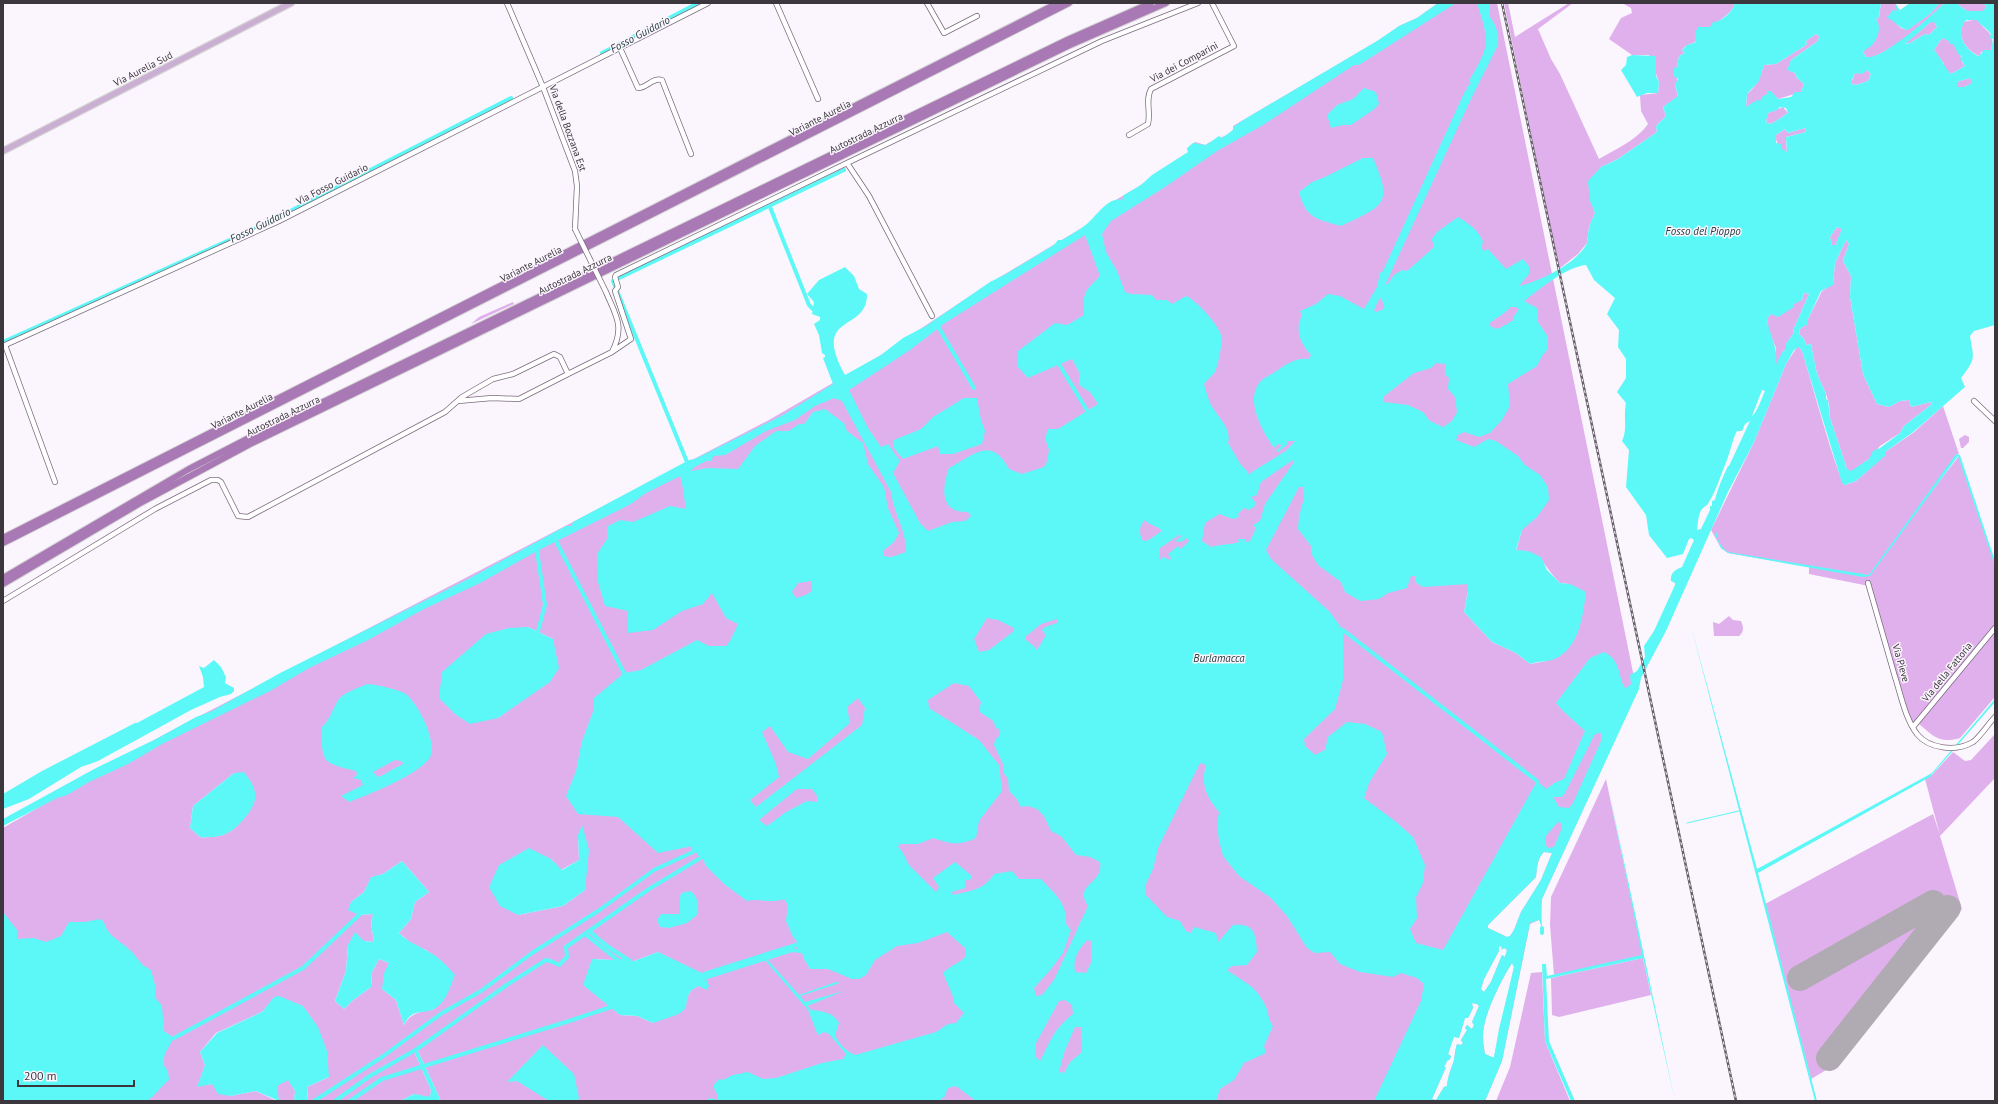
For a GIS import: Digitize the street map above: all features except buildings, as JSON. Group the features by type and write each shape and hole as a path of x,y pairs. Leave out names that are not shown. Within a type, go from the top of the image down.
{"highway":[{"name":"Variante Aurelia","path":"3,538 1058,3"},
{"name":"Variante Aurelia","path":"3,544 14,537 1069,3"},
{"name":"Autostrada Azzurra","path":"3,578 162,484 247,439 1060,44 1151,3"},
{"name":"Autostrada Azzurra","path":"3,584 142,502 250,444 1070,44 1166,3"}],"main road":[{"name":"Via Aurelia Sud","path":"3,151 291,3"}],"street":[{"name":"Via della Bozzana Est","path":"507,3 543,87 575,171 577,186 576,229 619,322 618,340 612,352"},
{"name":"Via Fosso Guidario","path":"4,346 279,221 708,3"},
{"path":"776,3 818,99"},
{"path":"927,3 944,33 977,16"},
{"path":"458,401 492,398 519,399 612,352 631,339 617,290 616,279 620,273 1102,40 1198,3"},
{"name":"Via dei Comparini","path":"1129,135 1148,124 1150,118 1148,100 1151,89 1234,46 1213,3"},
{"path":"620,48 635,87 638,88 657,79 662,80 690,154"},
{"path":"847,163 869,196 932,316"},
{"path":"4,346 55,482"},
{"path":"3,600 155,510 211,480 218,480 221,482 238,516 248,517 445,412 458,401 493,379 513,374 551,354 557,354 560,357 568,374"},
{"path":"1974,401 1995,422"},
{"name":"Via Pieve","path":"1868,583 1902,699 1913,727 1920,737 1926,742 1946,748 1963,745 1972,742 1995,717"},
{"name":"Via della Fattoria","path":"1913,727 1995,628"}],"shaded area":[{"path":"1438,3 1497,3 1637,692 1542,899 1541,919 1530,924 1502,1061 1485,1101 441,1101 417,1049 414,1051 431,1090 430,1098 414,1094 400,1101 308,1101 307,1087 329,1077 274,998 262,1012 216,1033 200,1052 205,1065 198,1086 212,1084 230,1096 256,1091 277,1101 3,1101 3,828 163,735 769,420 881,355 985,286 1090,223 1107,205 1138,187 1189,152 1187,149 1195,142 1205,145 1226,135 1233,130 1233,126 1386,36 1399,26 1417,18","holes":["1522,530 1516,551 1525,552 1537,557 1560,583 1570,584 1547,661 1530,664 1516,653 1492,642 1464,612 1468,591","528,627 553,639 522,700 498,718","234,773 243,819 234,829 219,836 200,837 190,828 193,806","578,835 585,890 563,906 518,915 551,859 561,870 579,860","1544,852 1552,853 1541,880 1521,912 1510,936 1507,937 1488,928 1488,925 1536,877 1539,860","402,861 429,892 415,902 411,919 399,933 411,943 428,951 435,1009 413,1015 404,1025 396,1000 382,989 389,963 379,959 372,972 371,987 344,1009 335,1001 346,971 348,945 364,941 374,942 371,923 373,914 359,915 351,902 364,892 371,878 383,874","1499,946 1502,947 1501,950 1504,948 1507,950 1505,957 1502,955 1491,982 1484,992 1481,989 1484,979 1499,951","658,952 703,989 699,986 692,989 686,999 687,1002 653,1023 637,1016 620,1015 601,998 592,959 634,961","1512,963 1514,967 1494,1057 1492,1057 1485,1054 1483,1035 1489,1008","1472,1003 1477,1004 1479,1006 1472,1022 1474,1025 1472,1029 1467,1025 1465,1028 1467,1030 1461,1040 1463,1043 1461,1045 1457,1044 1447,1086 1444,1087 1436,1100 1432,1099 1446,1067 1444,1067 1450,1059 1451,1056 1448,1054 1454,1036 1459,1038 1465,1018 1468,1018 1473,1008"]},
{"path":"1504,3 1508,3 1515,37 1569,3 1573,3 1538,29 1599,159 1626,144 1643,130 1648,124 1641,111 1640,95 1658,93 1659,82 1649,55 1632,55 1609,39 1621,18 1632,13 1631,8 1622,3 1735,3 1728,14 1697,41 1686,46 1682,50 1685,53 1679,56 1677,83 1675,84 1678,97 1663,107 1666,116 1656,126 1657,132 1618,159 1601,167 1591,201 1595,213 1589,227 1587,243 1578,254 1559,269"},
{"path":"1881,3 1895,3 1898,11 1892,19 1901,28 1907,30 1930,14 1940,3 1944,3 1929,18 1897,44 1876,56 1867,58 1863,52 1877,18 1879,17"},
{"path":"1956,3 1981,3 1987,6 1983,12 1967,11"},
{"path":"1977,19 1989,32 1992,39 1991,50 1981,52 1980,56 1966,46 1961,35 1963,22"},
{"path":"1931,22 1934,22 1937,27 1929,35 1925,34 1910,43 1904,44"},
{"path":"1816,34 1819,36 1818,41 1791,60 1788,70 1795,73 1797,78 1804,84 1801,92 1778,99 1771,92 1767,91 1767,94 1760,101 1746,107 1747,94 1758,81 1764,65 1776,64 1807,44 1806,41"},
{"path":"1942,38 1946,39 1956,47 1965,66 1951,74 1944,68 1944,64 1934,50"},
{"path":"1867,70 1871,74 1868,81 1856,85 1852,84 1855,73"},
{"path":"1970,78 1973,83 1964,87 1957,87 1957,82"},
{"path":"1783,107 1788,113 1773,123 1767,124 1766,118 1768,113"},
{"path":"1805,128 1806,132 1786,137 1787,152 1778,145 1776,135 1785,129 1788,133"},
{"path":"1837,227 1843,229 1836,243 1837,245 1832,245 1830,237"},
{"path":"1846,240 1849,244 1843,261 1851,276 1850,297 1863,374 1877,404 1889,407 1900,401 1909,400 1911,407 1931,402 1932,404 1904,426 1900,433 1880,446 1869,459 1851,472 1847,469 1830,418 1829,404 1817,374 1811,344 1806,345 1804,339 1800,335 1799,330 1805,325 1808,325 1808,319 1822,291 1833,284 1835,263"},
{"path":"1804,293 1809,294 1794,328 1793,334 1786,344 1786,350 1783,351 1777,366 1775,366 1776,348 1768,329 1767,319 1771,314 1779,315 1798,301 1802,300"},
{"path":"513,302 514,304 471,324 479,317"},
{"path":"1797,347 1799,347 1802,351 1836,464 1841,479 1845,485 1856,481 1885,455 1885,452 1913,433 1943,406 1959,454 1956,455 1921,505 1959,456 1995,565 1995,697 1960,738 1953,740 1941,739 1932,735 1918,723 1913,727 1869,586 1809,574 1809,567 1728,553 1721,548 1711,530 1754,442 1786,364"},
{"path":"1965,435 1969,437 1969,442 1961,448 1959,439"},
{"path":"1729,616 1733,620 1741,621 1743,628 1742,633 1739,636 1714,636 1713,622 1719,624"},
{"path":"1995,734 1995,778 1940,836 1962,909 1838,1063 1811,1079 1765,904 1933,814 1940,835 1925,779 1932,775 1953,752 1965,761 1971,760"},
{"path":"1606,779 1643,956 1554,975 1550,925 1551,897"},
{"path":"1643,958 1651,995 1559,1017 1552,1015 1551,978"},
{"path":"1542,972 1545,1041 1570,1101 1496,1101 1510,1067 1531,973"},
{"path":"288,1079 295,1091 294,1101 279,1101 276,1086"}],"water":[{"name":"Burlamacca","path":"1438,3 1456,3 1359,65 1354,65 1263,125 1217,151 1165,187 1111,221 1102,234 1106,252 1117,271 1125,292 1131,294 1152,295 1156,300 1167,300 1172,304 1186,296 1201,307 1216,325 1221,335 1220,354 1215,372 1204,384 1211,405 1224,423 1229,438 1228,443 1241,465 1247,471 1247,475 1287,450 1295,441 1287,441 1288,444 1278,452 1276,451 1282,445 1278,444 1274,448 1264,433 1256,414 1254,396 1257,387 1265,377 1292,362 1300,359 1309,359 1311,355 1303,345 1299,333 1301,316 1300,311 1316,304 1328,294 1340,296 1364,309 1377,287 1380,273 1383,271 1465,91 1468,89 1466,88 1471,83 1469,81 1484,51 1486,36 1477,3 1489,3 1490,17 1497,33 1498,45 1471,99 1386,283 1387,285 1394,275 1402,270 1407,271 1433,248 1434,243 1431,240 1437,232 1458,217 1476,230 1483,242 1481,248 1484,251 1488,249 1506,269 1523,259 1529,266 1529,274 1519,286 1546,276 1575,258 1587,243 1589,226 1595,213 1590,201 1588,181 1601,167 1618,159 1657,132 1656,126 1666,116 1663,107 1678,96 1675,84 1678,79 1674,76 1674,68 1677,67 1679,56 1685,53 1682,50 1687,45 1696,42 1695,33 1698,27 1710,27 1713,22 1727,16 1735,3 1881,3 1879,17 1876,19 1879,26 1878,33 1870,47 1863,52 1866,57 1883,52 1894,45 1944,3 1956,3 1967,11 1983,11 1987,6 1981,3 1995,3 1995,325 1974,331 1970,336 1973,358 1961,378 1965,387 1912,433 1885,452 1886,455 1856,481 1845,485 1842,483 1802,351 1799,347 1794,350 1786,364 1754,442 1728,492 1666,631 1641,678 1639,689 1541,901 1542,928 1539,920 1530,923 1502,1061 1485,1101 1374,1101 1421,1001 1424,984 1417,978 1401,973 1393,977 1360,972 1340,964 1330,952 1315,953 1307,948 1287,916 1271,898 1239,876 1223,856 1217,824 1219,812 1208,796 1204,785 1204,772 1206,765 1200,763 1158,848 1153,869 1145,886 1145,894 1167,917 1180,921 1186,931 1191,933 1194,927 1216,933 1218,942 1233,925 1240,925 1250,928 1255,935 1257,952 1247,965 1232,966 1227,970 1252,987 1266,1006 1273,1026 1264,1046 1266,1053 1244,1063 1234,1080 1220,1089 1216,1101 976,1101 956,1086 948,1088 945,1095 947,1101 944,1096 940,1101 705,1101 710,1098 717,1100 718,1096 713,1086 719,1079 723,1080 733,1075 748,1072 763,1079 776,1078 822,1063 843,1059 846,1054 829,1034 824,1032 819,1035 817,1033 808,1010 764,959 766,958 799,995 836,982 840,983 800,996 805,1002 844,991 807,1006 811,1010 830,1014 837,1019 839,1023 835,1035 846,1049 855,1055 936,1032 948,1024 956,1023 964,1013 953,1002 954,999 943,973 966,956 965,948 947,932 918,943 897,946 875,960 866,975 859,979 852,979 828,969 810,969 804,959 799,944 793,937 786,921 788,905 784,899 775,901 747,901 724,884 706,866 702,857 693,846 658,853 618,817 578,814 566,796 576,771 582,741 594,709 594,698 624,673 641,670 697,640 709,646 726,646 738,624 726,618 712,593 703,604 682,611 653,630 628,633 628,611 605,606 598,582 597,554 607,539 608,526 620,520 633,522 670,506 686,509 680,476 646,493 631,504 537,551 480,583 424,609 366,641 309,668 270,691 162,744 128,764 89,782 67,795 57,798 3,826 3,819 96,768 158,738 196,717 212,711 282,672 468,579 566,526 571,526 573,522 689,460 695,459 783,415 833,384 823,358 825,355 822,353 819,335 814,324 820,320 820,317 812,314 814,302 807,294 819,280 845,267 854,276 859,289 867,294 865,306 859,314 837,332 834,341 836,355 845,375 881,355 903,338 926,326 990,282 1054,245 1058,240 1062,240 1078,230 1088,223 1108,203 1122,200 1124,195 1188,152 1187,148 1193,143 1206,145 1219,136 1222,138 1233,130 1233,127 1245,119 1377,41 1399,26 1417,18","holes":["1967,20 1977,20 1991,34 1989,38 1993,39 1991,50 1984,50 1979,56 1972,52 1962,39 1961,29 1964,22","1931,22 1934,22 1937,27 1929,35 1925,34 1910,43 1905,44","1816,34 1819,36 1818,41 1791,60 1787,70 1795,73 1797,78 1804,84 1801,92 1795,92 1791,97 1778,99 1771,91 1767,91 1767,94 1762,97 1760,101 1757,100 1746,107 1747,94 1759,81 1764,65 1776,64 1803,47 1807,44 1806,41","1942,38 1949,41 1949,44 1953,44 1959,55 1962,56 1960,58 1965,66 1951,74 1934,50","1867,70 1871,74 1868,81 1856,85 1852,84 1855,73 1862,74","1970,78 1972,83 1964,87 1957,87 1957,82","1780,107 1786,108 1788,113 1773,123 1767,124 1766,119 1768,113 1777,110","1805,128 1806,132 1786,137 1787,152 1781,148 1781,144 1776,143 1776,135 1785,129 1788,133","1837,227 1842,229 1836,243 1837,245 1832,245 1830,237","1085,235 1100,276 1088,289 1084,297 1084,315 1067,325 1055,323 1018,351 1017,366 1028,378 1072,359 1079,372 1079,385 1090,392 1098,404 1058,429 1048,429 1045,438 1049,450 1047,462 1044,467 1022,474 1009,469 996,453 989,450 982,451 966,458 949,468 944,491 947,504 959,511 968,512 971,516 965,521 952,522 928,531 920,523 893,473 900,461 888,444 881,447 868,428 849,390 910,350 945,323","1846,240 1849,244 1843,261 1851,276 1850,297 1863,374 1877,404 1889,407 1900,401 1909,400 1911,407 1931,402 1932,404 1904,426 1900,433 1880,448 1873,451 1869,459 1851,471 1847,469 1830,418 1828,400 1826,399 1826,394 1817,374 1811,344 1806,345 1804,339 1800,335 1799,330 1805,325 1808,326 1808,319 1821,291 1833,285 1835,263","1586,265 1594,280 1615,298 1607,314 1619,330 1618,347 1626,359 1626,378 1617,392 1626,403 1625,432 1622,441 1629,450 1626,487 1646,515 1649,535 1667,558 1683,554 1689,539 1691,538 1694,540 1682,567 1675,571 1671,576 1671,581 1675,583 1675,585 1654,631 1644,646 1645,657 1637,671 1630,675 1631,684 1626,688 1624,687 1616,663 1604,652 1590,658 1556,703 1585,731 1564,779 1556,782 1546,789 1537,781 1443,950 1416,943 1410,929 1417,918 1416,897 1423,883 1425,865 1413,837 1395,821 1364,798 1369,783 1387,754 1382,732 1365,724 1347,722 1328,737 1325,750 1315,755 1305,746 1304,739 1335,709 1343,680 1343,630 1330,612 1271,559 1266,550 1299,487 1303,487 1304,498 1299,516 1298,529 1311,546 1311,553 1318,565 1341,582 1345,592 1360,601 1379,599 1388,593 1407,588 1411,576 1415,576 1415,582 1423,587 1468,584 1464,612 1492,642 1516,653 1530,664 1557,658 1565,652 1571,645 1579,629 1582,620 1586,592 1570,584 1560,583 1547,570 1541,557 1528,551 1516,550 1522,530 1537,517 1549,500 1548,487 1540,475 1525,465 1518,456 1496,441 1488,439 1474,447 1456,440 1458,435 1464,432 1479,437 1490,433 1502,420 1510,406 1508,384 1537,366 1542,356 1548,349 1548,337 1538,322 1537,308 1524,301 1545,285 1570,270","1804,293 1809,294 1794,328 1793,334 1785,345 1786,350 1783,351 1775,366 1775,348 1767,319 1771,314 1778,317 1794,307 1794,304 1802,300","1380,297 1384,305 1384,309 1376,312 1374,310","1510,307 1516,307 1519,309 1514,316 1514,320 1508,323 1508,325 1504,325 1496,329 1490,326 1490,323 1506,312","1436,363 1445,364 1445,374 1449,378 1448,389 1455,397 1457,412 1452,421 1443,427 1430,421 1423,412 1408,405 1384,402 1383,397 1414,373 1431,368","1762,390 1765,391 1756,412 1752,416","834,398 842,401 891,492 904,536 906,552 891,557 883,556 884,550 894,542 899,533 888,508 884,487 868,464 863,443 847,431 844,423 825,409 813,412 804,424 799,424 789,431 776,431 755,446 738,469 707,468 692,471 693,468 706,461 712,461 713,456 725,455 766,431 795,420 815,406","1750,421 1722,478 1715,500 1712,501 1712,506 1710,506 1710,510 1701,529 1697,530 1698,519 1702,509 1709,503 1714,493 1727,461 1737,431 1742,431 1745,424","1293,460 1294,462 1265,504 1260,521 1253,525 1256,528 1250,541 1246,542 1245,539 1238,539 1239,542 1211,547 1202,541 1205,523 1219,514 1233,519 1239,517 1238,514 1244,508 1249,510 1254,507 1256,503 1251,497 1257,495 1261,482","1145,520 1162,531 1147,541 1142,540 1140,529","1179,535 1182,536 1175,541 1181,542 1187,538 1189,541 1181,549 1178,546 1168,554 1171,558 1170,560 1163,557 1159,561 1160,548","811,581 812,591 806,595 796,598 792,592 798,583","987,618 998,620 1014,628 1014,631 989,650 979,652 974,639","1057,619 1057,623 1045,627 1042,630 1046,635 1036,650 1034,646 1026,640 1025,637 1041,624","954,683 969,686 981,702 979,711 992,720 995,727 1000,730 1000,735 995,740 994,745 1003,764 1004,774 1008,778 1009,791 1016,798 1021,807 1028,806 1037,809 1044,816 1051,831 1061,836 1076,855 1090,857 1100,862 1100,870 1098,875 1086,888 1084,893 1084,898 1088,906 1054,980 1042,995 1036,996 1034,988 1063,953 1071,930 1066,924 1065,910 1059,899 1041,879 1019,879 1012,871 994,874 981,887 953,895 952,892 965,888 965,880 970,880 972,876 955,862 933,878 939,887 936,892 909,865 902,851 898,847 900,844 918,844 933,838 945,842 955,843 976,838 979,821 1002,791 999,765 979,740 929,708 928,700","858,698 865,708 862,725 756,807 750,800 779,777 776,764 762,732 770,726 788,752 808,759 850,723 847,707","1601,733 1601,741 1573,803 1569,808 1559,807 1553,797 1562,797 1595,734","797,789 812,789 817,796 817,802 807,801 786,812 767,826 759,820","1558,822 1562,824 1562,828 1554,847 1548,848 1545,844 1545,837","1544,852 1552,853 1541,880 1521,912 1510,936 1507,937 1488,928 1488,925 1536,877 1540,857","1087,940 1091,941 1091,963 1086,973 1075,972 1077,954","1499,946 1502,947 1501,950 1504,948 1507,950 1505,957 1502,955 1491,982 1484,992 1481,989 1484,979 1499,951","1512,963 1514,967 1494,1057 1485,1054 1483,1042 1484,1027 1489,1008 1498,988","1065,1000 1072,1005 1073,1014 1061,1025 1050,1041 1040,1061 1035,1056 1036,1043 1059,1001","1472,1003 1477,1004 1479,1006 1472,1022 1474,1025 1472,1029 1467,1025 1465,1028 1467,1030 1461,1040 1463,1043 1461,1045 1457,1044 1447,1086 1444,1087 1436,1100 1432,1099 1446,1067 1444,1067 1450,1059 1451,1056 1448,1054 1454,1037 1459,1038 1465,1018 1468,1018 1473,1008","1075,1027 1081,1027 1082,1052 1070,1062 1064,1073 1059,1072 1064,1053"]},
{"path":"1895,3 1900,10 1910,3 1940,3 1930,14 1908,30 1902,28 1887,18 1893,10 1897,11"},
{"path":"1632,55 1656,56 1656,76 1659,82 1658,93 1647,93 1637,97 1621,70 1626,65 1627,57"},
{"path":"1364,88 1376,92 1379,104 1351,125 1331,128 1327,115 1337,105 1353,99"},
{"path":"1363,158 1373,158 1383,186 1381,202 1367,214 1341,226 1325,222 1309,213 1305,208 1299,192 1312,182"},
{"path":"964,398 977,398 981,420 985,431 982,444 953,454 940,454 938,446 903,459 893,447 894,440 921,429 933,417"},
{"path":"1956,454 1960,455 1995,561 1995,566 1958,456 1870,576 1863,577 1728,553 1721,548 1715,534 1718,532 1720,543 1728,552 1869,575"},
{"path":"1691,626 1757,869 1932,773 1995,699 1995,702 1930,777 1758,873 1817,1101 1815,1101"},
{"path":"528,627 553,639 559,668 550,682 498,718 470,724 455,714 439,698 442,672 486,634 509,628"},
{"path":"214,660 221,667 226,677 225,683 234,688 234,691 231,694 220,697 191,710 98,761 81,767 29,799 3,809 3,794 42,771 204,687 203,677 199,666 204,668"},
{"path":"367,684 385,687 402,692 408,696 420,712 425,722 429,733 432,752 429,759 413,772 391,784 349,802 341,796 363,785 361,780 353,778 357,775 356,771 337,766 326,760 322,748 322,727 329,719 337,702 342,696","holes":["395,760 401,761 404,764 378,777 373,772"]},
{"path":"244,772 255,790 255,801 249,813 234,829 225,834 214,837 200,837 190,828 193,806 234,773"},
{"path":"1609,791 1675,1101 1643,958 1546,979 1549,1041 1575,1101 1571,1101 1545,1041 1542,964 1546,964 1547,976 1642,955"},
{"path":"582,825 589,850 585,890 563,906 518,915 500,906 489,887 499,865 529,848 551,859 562,870 579,860 578,835"},
{"path":"402,861 429,892 415,902 411,919 399,933 410,942 437,957 455,975 448,993 440,1005 432,1010 419,1012 411,1016 407,1019 404,1025 396,1000 382,989 384,973 389,963 379,959 372,972 371,987 344,1009 335,1001 346,971 348,945 355,932 364,941 374,942 371,923 373,914 359,915 348,910 351,902 364,892 371,877 383,874"},
{"path":"691,891 698,902 697,915 687,923 669,928 660,927 657,920 661,914 679,914 681,893"},
{"path":"3,912 17,930 17,939 34,938 46,942 61,936 69,922 85,922 100,919 104,922 111,935 131,951 144,966 151,970 155,985 155,997 162,1006 164,1031 174,1038 165,1053 163,1064 168,1071 169,1080 150,1099 147,1101 3,1101"},
{"path":"658,952 704,974 709,986 706,990 699,986 692,990 688,997 686,1008 679,1014 653,1023 637,1016 620,1015 583,985 592,959 634,961"},
{"path":"279,996 303,1006 318,1027 327,1051 329,1077 307,1087 308,1101 294,1101 295,1091 288,1080 277,1086 279,1101 256,1091 230,1096 218,1094 212,1084 197,1087 205,1065 200,1052 217,1033 262,1012 274,997"},
{"path":"543,1045 574,1074 579,1098 577,1101 549,1101 517,1081 507,1082"},
{"path":"417,1049 441,1101 400,1101 414,1094 430,1097 431,1090 414,1051"}],"waterway":[{"name":"Fosso Guidario","path":"602,53 698,3"},
{"name":"Fosso Guidario","path":"3,342 263,225 511,98"},
{"path":"687,462 613,281 844,170"},
{"path":"770,207 809,305 813,309"},
{"path":"939,328 974,388"},
{"path":"1059,364 1088,412"},
{"path":"556,541 624,673"},
{"path":"537,551 545,605 538,631"},
{"path":"1343,630 1537,781"},
{"path":"1687,823 1739,811"},
{"path":"314,1101 382,1057 442,1013 481,991 532,953 601,909 654,870 693,852 693,845 702,857 649,889 566,947 567,957 559,965 546,960 508,984 417,1049 370,1076 335,1101"},
{"path":"174,1038 303,968 359,915"},
{"path":"1542,928 1542,933"},
{"path":"585,934 619,961 630,961 607,946 589,931"},
{"path":"799,944 801,951 792,950 707,977 704,974 799,944"},
{"path":"350,1101 382,1079 611,1007"}],"runway":[{"path":"1800,978 1933,903"},
{"path":"1829,1058 1948,908"}],"railway":[{"path":"1502,3 1736,1101"}],"water label":[{"name":"Fosso del Pioppo","path":"1703,231"}]}
